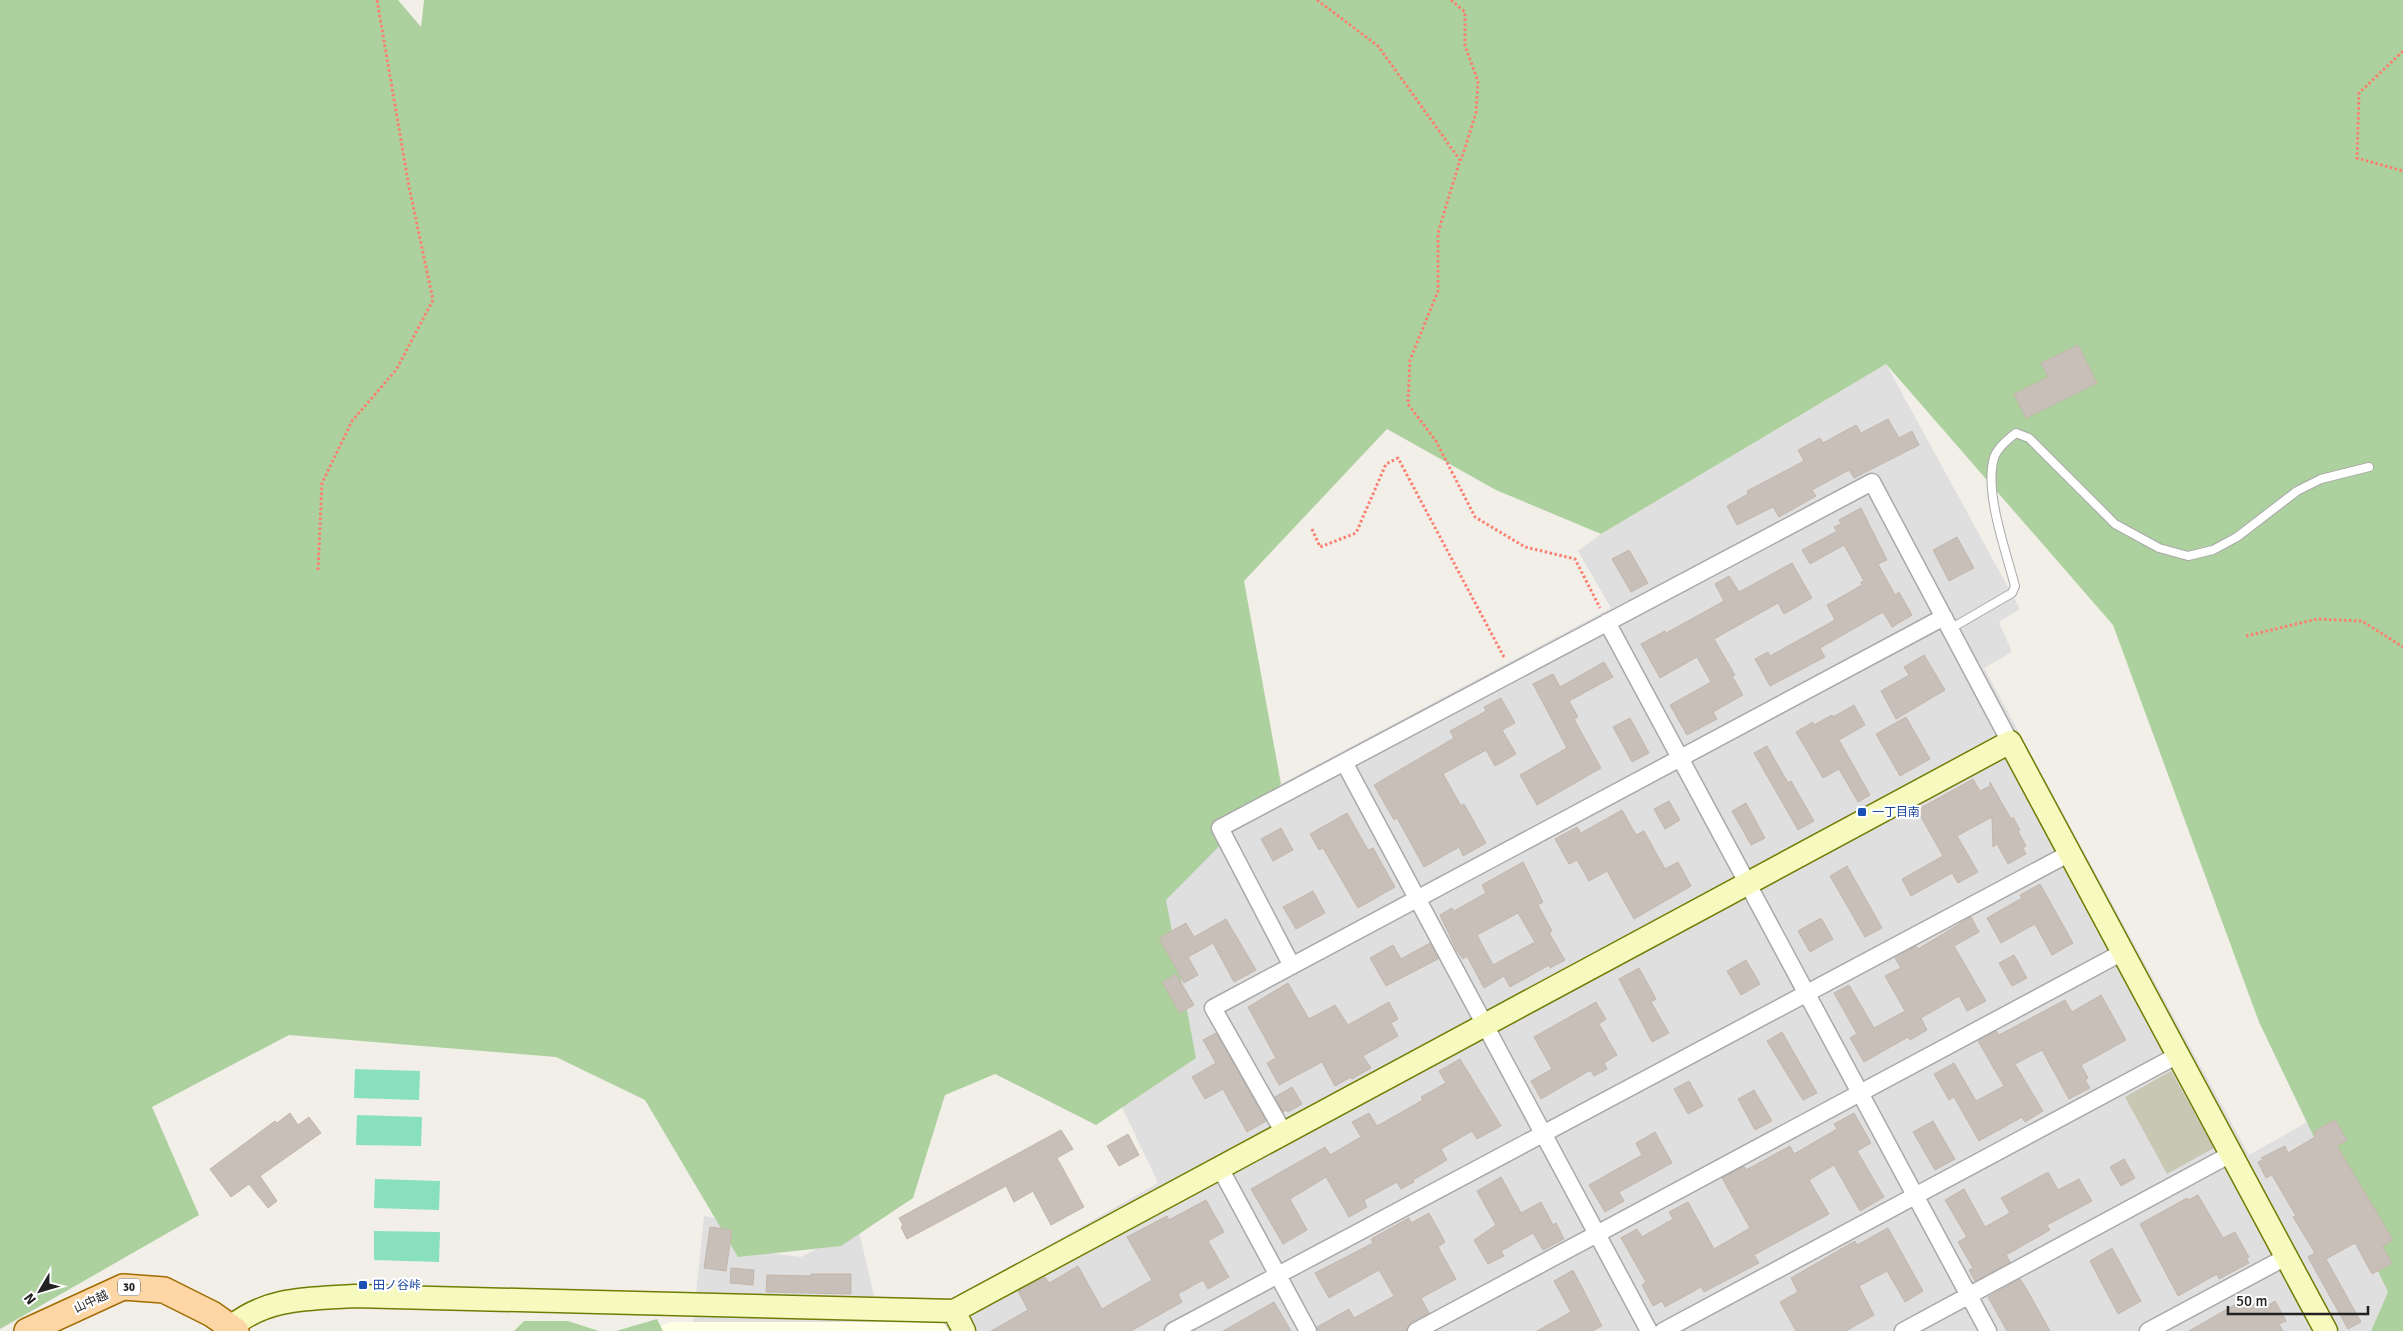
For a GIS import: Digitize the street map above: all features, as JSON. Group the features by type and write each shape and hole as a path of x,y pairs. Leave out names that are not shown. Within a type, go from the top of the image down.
{"main road":[{"name":"山中越","path":"27,1331 123,1287 164,1290 232,1330"}],"street":[{"path":"1292,966 1220,828 1872,482 2326,1331"},
{"path":"1608,622 1988,1331"},
{"path":"1284,1133 1213,1008 1680,758 1947,623"},
{"path":"232,1330 247,1314 265,1306 289,1301 354,1296 954,1311 2010,742"},
{"path":"1344,762 1649,1331"},
{"path":"1173,1331 2070,853"},
{"path":"1416,1331 2123,952"},
{"path":"1663,1331 2178,1055"},
{"path":"1903,1331 2231,1154"},
{"path":"1220,1168 1308,1331"},
{"path":"2148,1331 2286,1256"},
{"path":"954,1311 964,1331"}],"lane":[{"path":"1947,623 2012,593 2015,586 1990,488 1994,457 2004,443 2016,433 2029,438 2115,524 2159,548 2188,556 2213,550 2237,537 2297,491 2321,479 2369,467"}],"path":[{"path":"318,570 322,483 352,421 396,370 433,300 410,186 377,0"},
{"path":"1317,0 1378,46 1460,160"},
{"path":"1451,0 1465,12 1465,46 1478,81 1476,113 1438,233 1438,291 1410,360 1408,404 1436,441 1475,517 1525,547 1575,559 1608,622"},
{"path":"2403,51 2359,93 2357,158 2403,171"},
{"path":"1312,528 1320,547 1356,533 1386,464 1398,458 1512,673"},
{"path":"2246,636 2317,619 2362,621 2403,647"}],"shaded area":[{"path":"1886,364 2020,609 1999,622 2012,652 1984,668 2249,1155 2346,1100 2388,1292 2371,1331 949,1331 943,1322 693,1323 704,1216 739,1222 738,1249 801,1257 858,1227 874,1296 954,1299 1158,1183 1121,1105 1176,840 1611,608 1578,551 1601,534"},
{"path":"2171,1071 2214,1148 2167,1174 2125,1097"},
{"path":"671,1322 943,1322 949,1331 649,1331"}],"green space":[{"path":"0,0 398,0 421,27 424,0 2403,0 2403,1331 2371,1331 2388,1292 2259,1022 2113,625 1886,364 1601,534 1496,490 1387,429 1244,581 1281,784 1166,900 1196,1058 1096,1125 995,1074 945,1095 913,1198 841,1246 738,1257 645,1100 556,1057 289,1035 152,1107 199,1215 0,1329"},
{"path":"355,1069 420,1071 419,1100 354,1098"},
{"path":"357,1115 422,1117 421,1146 356,1145"},
{"path":"375,1179 440,1181 439,1210 374,1208"},
{"path":"374,1231 440,1232 439,1262 374,1260"},
{"path":"657,1319 663,1331 616,1331"},
{"path":"524,1321 568,1321 599,1331 514,1331"}],"building":[{"path":"2078,345 2097,383 2026,418 2014,394 2048,377 2041,363"},
{"path":"1888,419 1899,438 1912,431 1919,445 1854,478 1849,470 1812,490 1816,496 1779,517 1773,507 1737,525 1727,506 1748,494 1747,491 1804,461 1798,450 1820,438 1823,443 1856,425 1861,433"},
{"path":"1861,508 1887,560 1878,564 1895,595 1899,592 1912,615 1892,627 1883,612 1820,648 1825,657 1770,686 1755,659 1768,652 1770,656 1835,620 1827,605 1862,585 1861,582 1864,581 1844,545 1810,564 1802,550 1837,531 1834,527 1841,524 1839,520"},
{"path":"1957,537 1974,568 1949,581 1933,550"},
{"path":"1629,550 1648,583 1631,592 1612,559"},
{"path":"1792,563 1812,598 1784,614 1778,603 1714,639 1735,675 1732,676 1743,695 1713,712 1717,719 1687,735 1670,705 1711,682 1697,657 1660,678 1641,644 1665,631 1666,633 1724,601 1715,584 1729,576 1739,592"},
{"path":"1924,655 1945,690 1896,719 1881,691 1909,675 1904,667"},
{"path":"1604,662 1613,677 1569,701 1578,717 1574,719 1601,768 1537,805 1520,775 1567,748 1533,684 1553,674 1560,687"},
{"path":"1501,698 1515,723 1502,730 1516,754 1495,766 1486,750 1443,774 1461,806 1464,804 1486,843 1463,856 1459,847 1424,867 1397,818 1394,820 1374,785 1454,738 1450,731 1486,711 1484,707"},
{"path":"1854,705 1865,725 1839,740 1870,795 1858,802 1839,769 1823,778 1796,732 1813,722 1814,725 1832,715 1833,717"},
{"path":"1906,717 1930,759 1900,776 1876,734"},
{"path":"1630,718 1649,753 1632,762 1613,727"},
{"path":"1767,746 1788,783 1791,781 1814,821 1798,830 1754,753"},
{"path":"1973,779 1980,791 1990,786 1990,782 2011,819 2013,817 2020,830 2018,831 2026,846 2023,848 2026,854 2008,864 1997,844 1993,847 1992,817 1957,836 1978,872 1958,883 1952,873 1911,896 1902,879 1943,856 1917,810"},
{"path":"1669,801 1680,820 1665,829 1654,809"},
{"path":"1746,803 1765,838 1751,845 1732,811"},
{"path":"1622,810 1636,835 1644,831 1665,869 1678,862 1691,886 1634,919 1607,871 1589,881 1577,860 1569,864 1555,839 1577,827 1581,833"},
{"path":"1347,813 1368,850 1373,848 1395,887 1358,908 1323,848 1319,850 1310,834"},
{"path":"1281,828 1293,850 1273,861 1261,839"},
{"path":"1523,862 1543,902 1538,905 1552,931 1549,933 1565,960 1550,968 1549,965 1510,987 1504,976 1484,988 1467,956 1463,959 1456,949 1440,915 1452,908 1454,911 1486,893 1482,885","holes":["1518,913 1535,942 1493,965 1477,935"]},
{"path":"1847,866 1882,928 1865,937 1830,876"},
{"path":"2040,884 2073,943 2052,955 2035,924 2001,943 1987,918 2022,898 2020,895"},
{"path":"1313,891 1325,913 1296,929 1283,907"},
{"path":"1971,917 1979,932 1954,946 1986,1001 1967,1011 1959,996 1921,1018 1927,1030 1910,1040 1908,1037 1864,1062 1850,1038 1857,1034 1834,993 1849,985 1874,1028 1905,1011 1885,976 1901,968 1895,958 1916,946 1918,949"},
{"path":"1821,918 1833,939 1810,952 1798,931"},
{"path":"1226,919 1256,970 1234,982 1213,943 1188,957 1198,975 1184,983 1159,938 1186,923 1194,937"},
{"path":"1430,943 1438,959 1386,986 1370,958 1393,945 1401,959"},
{"path":"2014,955 2027,978 2012,986 1999,963"},
{"path":"1746,960 1760,984 1741,995 1727,971"},
{"path":"1639,968 1656,999 1651,1002 1669,1033 1652,1042 1619,979"},
{"path":"1176,974 1194,1005 1180,1013 1162,982"},
{"path":"1288,983 1309,1019 1335,1005 1348,1025 1389,1002 1398,1019 1391,1023 1398,1036 1363,1056 1371,1068 1335,1086 1322,1062 1279,1085 1267,1063 1276,1058 1248,1007"},
{"path":"2101,995 2126,1040 2081,1065 2088,1078 2085,1080 2090,1088 2069,1099 2042,1050 2015,1064 2043,1111 2025,1122 2022,1117 1979,1141 1954,1097 1949,1100 1934,1074 1954,1063 1976,1101 2004,1086 1978,1041 1996,1031 1999,1035 2065,1000 2072,1012"},
{"path":"1596,1002 1606,1019 1599,1024 1617,1055 1604,1063 1607,1069 1594,1076 1591,1071 1587,1072 1541,1099 1531,1081 1552,1069 1534,1037"},
{"path":"1782,1032 1817,1093 1803,1100 1767,1041"},
{"path":"1216,1033 1266,1121 1247,1132 1223,1089 1205,1099 1192,1077 1216,1063 1203,1040"},
{"path":"1460,1059 1501,1126 1477,1139 1472,1131 1441,1149 1447,1160 1401,1189 1397,1182 1364,1200 1367,1207 1349,1217 1326,1177 1290,1199 1307,1230 1283,1244 1251,1189 1325,1147 1330,1155 1361,1137 1352,1122 1369,1113 1377,1126 1423,1100 1421,1097 1446,1083 1439,1071"},
{"path":"1689,1081 1703,1106 1688,1114 1674,1089"},
{"path":"1292,1087 1302,1104 1288,1112 1286,1110 1283,1112 1275,1097"},
{"path":"1754,1090 1772,1121 1755,1130 1738,1099"},
{"path":"290,1113 298,1125 309,1117 321,1133 260,1176 277,1201 268,1208 249,1184 231,1197 210,1169 275,1121 277,1123"},
{"path":"1854,1113 1871,1143 1857,1151 1884,1197 1860,1211 1834,1165 1809,1180 1829,1214 1754,1255 1759,1263 1704,1292 1701,1287 1665,1307 1662,1301 1653,1306 1642,1285 1646,1282 1621,1238 1637,1229 1642,1237 1673,1219 1669,1212 1688,1202 1714,1249 1750,1228 1722,1178 1744,1166 1746,1170 1790,1146 1794,1154 1837,1129 1834,1124"},
{"path":"1933,1121 1955,1159 1935,1170 1913,1132"},
{"path":"2332,1121 2336,1121 2347,1140 2337,1146 2393,1240 2382,1246 2392,1263 2372,1274 2355,1243 2326,1259 2361,1322 2348,1329 2308,1257 2315,1253 2293,1217 2296,1216 2272,1175 2266,1178 2258,1162 2263,1160 2261,1158 2285,1146 2288,1153 2315,1137 2315,1131"},
{"path":"1061,1130 1073,1149 1057,1158 1084,1207 1051,1225 1033,1191 1014,1202 1006,1186 907,1239 899,1218"},
{"path":"1655,1132 1672,1163 1619,1192 1624,1201 1605,1212 1589,1185 1642,1155 1636,1143"},
{"path":"1128,1134 1139,1155 1119,1166 1107,1146"},
{"path":"2124,1159 2135,1178 2121,1186 2110,1167"},
{"path":"2048,1172 2058,1190 2079,1179 2092,1201 2047,1225 2050,1230 2006,1255 2010,1262 1975,1281 1969,1270 1973,1268 1958,1242 1967,1237 1945,1200 1964,1189 1985,1227 2010,1213 2001,1198"},
{"path":"1501,1177 1521,1213 1541,1202 1553,1225 1556,1223 1564,1239 1543,1250 1533,1233 1501,1251 1504,1256 1488,1264 1474,1240 1496,1225 1477,1191"},
{"path":"2198,1195 2223,1238 2235,1232 2249,1257 2246,1258 2249,1263 2219,1279 2217,1274 2178,1296 2140,1224 2187,1198 2188,1200"},
{"path":"1206,1200 1224,1232 1208,1241 1229,1277 1208,1289 1203,1280 1178,1294 1182,1302 1131,1331 991,1331 1028,1310 1018,1291 1045,1277 1049,1283 1078,1266 1102,1309 1152,1280 1127,1237 1167,1216 1169,1220"},
{"path":"1429,1213 1445,1242 1438,1247 1456,1279 1421,1298 1429,1313 1411,1322 1406,1331 1318,1331 1317,1327 1349,1309 1354,1318 1394,1296 1379,1270 1329,1298 1315,1273 1373,1243 1371,1239 1409,1218 1411,1223"},
{"path":"710,1227 732,1230 726,1271 704,1268"},
{"path":"1888,1228 1923,1291 1905,1302 1887,1271 1859,1286 1874,1315 1846,1331 1796,1331 1780,1302 1798,1292 1791,1278 1855,1241 1857,1245"},
{"path":"2112,1248 2141,1301 2118,1314 2090,1261"},
{"path":"731,1268 754,1270 753,1285 730,1283"},
{"path":"1573,1270 1602,1326 1592,1331 1537,1331 1571,1312 1554,1281"},
{"path":"811,1274 851,1274 851,1294 766,1292 767,1275 811,1276"},
{"path":"2020,1279 2050,1331 2007,1331 1988,1297"},
{"path":"2243,1300 2248,1307 2260,1301 2267,1306 2275,1301 2286,1321 2279,1324 2283,1331 2189,1331"},
{"path":"1274,1302 1291,1331 1223,1331"}],"place":[{"name":"一丁目南","path":"1862,812"},
{"name":"田ノ谷峠","path":"363,1285"}]}
